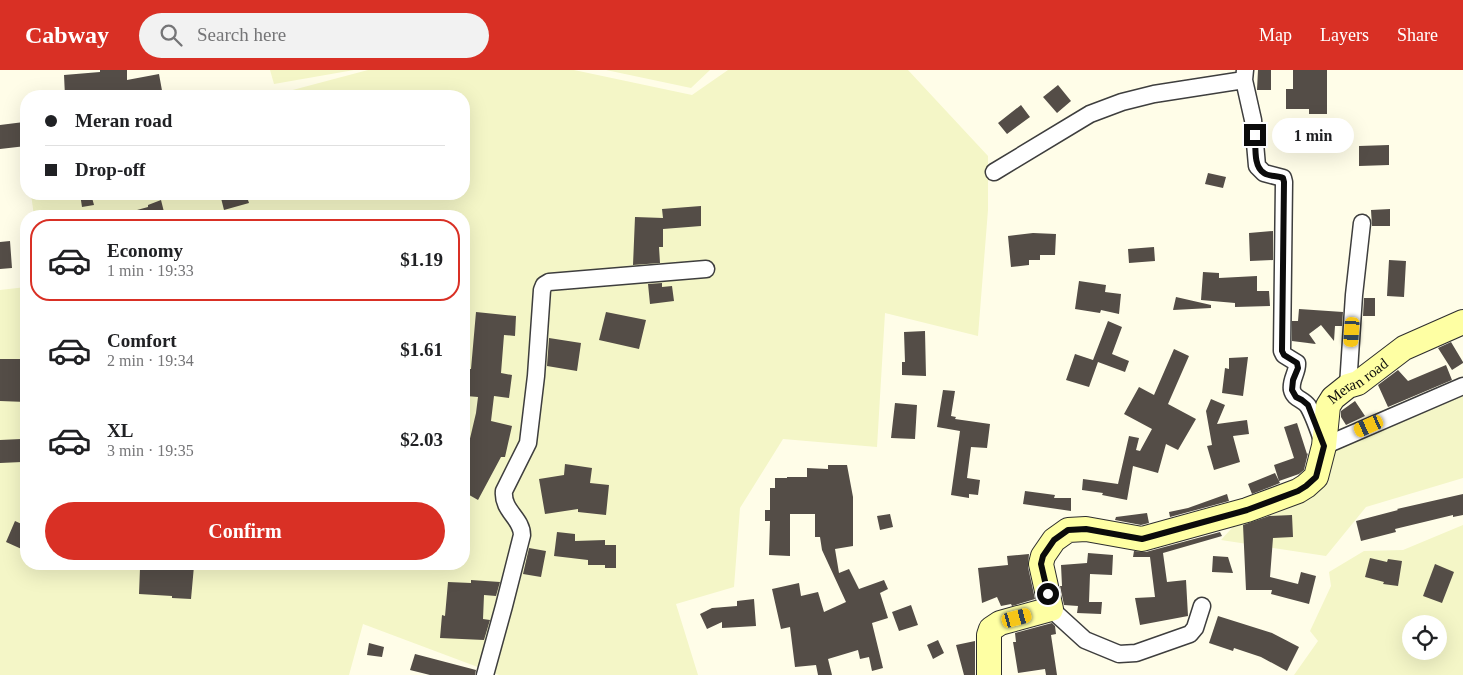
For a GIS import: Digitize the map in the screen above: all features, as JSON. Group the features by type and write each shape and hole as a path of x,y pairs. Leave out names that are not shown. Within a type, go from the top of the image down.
{"street":[{"path":"994,172 1090,114 1122,102 1245,75 1253,120 1257,166 1264,174 1283,178 1284,182 1282,351 1284,355 1297,363 1298,368 1293,380 1292,390 1296,397 1308,405 1324,446 1463,386"},
{"path":"1348,386 1354,296 1362,223"},
{"path":"485,675 522,535 522,528 506,506 503,498 504,491 528,443 544,285 549,282 706,269"},
{"name":"Meran road","path":"1051,609 1041,564 1043,556 1054,540 1068,530 1086,529 1142,539 1247,510 1298,491 1316,477 1324,446 1328,406 1333,398 1348,386 1358,383 1404,348 1463,322"},
{"path":"989,675 989,635 991,629 1000,623 1051,609 1085,640 1119,654 1136,653 1190,634 1195,628 1202,606"}],"green space":[{"path":"270,70 354,70 274,84"},
{"path":"368,70 574,70 692,95 728,70 908,70 988,156 988,210 978,336 885,313 877,447 783,439 740,508 734,587 676,604 698,675 499,675 363,624 349,675 0,675 0,290 20,288 20,570 470,570 470,210 33,210 32,200 470,200 470,90 293,90"},
{"path":"606,70 710,70 691,88"},
{"path":"1463,392 1463,478 1366,507 1326,556 1221,540 1240,519 1320,484 1329,451"},
{"path":"1463,525 1463,675 1294,675 1318,641 1310,631 1331,586 1329,572 1364,551 1403,550"}],"building":[{"path":"100,70 127,70 127,80 159,74 162,90 65,90 64,75 100,72"},
{"path":"1258,70 1271,70 1271,90 1257,90"},
{"path":"1293,70 1327,70 1327,114 1309,114 1309,109 1286,109 1286,89 1293,89"},
{"path":"1058,85 1071,101 1057,113 1043,97"},
{"path":"1021,105 1030,117 1007,134 998,123"},
{"path":"20,122 20,147 0,149 0,125"},
{"path":"1389,145 1389,165 1359,166 1359,146"},
{"path":"1208,173 1226,177 1223,188 1205,184"},
{"path":"81,200 93,200 94,205 82,207"},
{"path":"161,200 164,210 137,210 148,207 148,205"},
{"path":"222,200 248,200 249,203 224,210"},
{"path":"701,206 701,226 663,229 663,247 659,247 660,263 633,265 635,217 663,218 662,209"},
{"path":"1390,209 1390,226 1372,226 1371,210"},
{"path":"1273,231 1273,260 1250,261 1249,233"},
{"path":"1033,233 1056,234 1055,255 1040,255 1040,260 1029,260 1029,265 1011,267 1008,236"},
{"path":"10,241 12,268 0,269 0,242"},
{"path":"1154,247 1155,261 1129,263 1128,249"},
{"path":"1389,260 1406,261 1404,297 1387,296"},
{"path":"1203,272 1219,273 1219,278 1257,276 1257,291 1269,291 1270,306 1235,307 1235,303 1201,300"},
{"path":"1079,281 1106,285 1105,292 1121,294 1119,314 1101,310 1100,313 1075,309"},
{"path":"662,283 662,287 672,286 674,301 650,304 648,284"},
{"path":"1176,297 1211,305 1211,308 1173,310"},
{"path":"1364,298 1375,298 1375,316 1363,316"},
{"path":"1299,309 1343,312 1342,326 1335,326 1334,341 1321,325 1309,334 1316,344 1292,341 1292,321 1298,321"},
{"path":"476,312 516,316 515,336 504,335 501,373 512,375 509,398 494,396 491,421 512,426 505,457 501,457 478,500 470,495 470,438 478,397 470,396"},
{"path":"606,312 646,320 639,349 599,340"},
{"path":"1108,321 1122,327 1112,354 1129,361 1125,372 1098,362 1089,387 1066,380 1075,354 1093,360"},
{"path":"925,331 926,376 902,375 902,362 905,362 904,332"},
{"path":"549,338 581,343 577,371 547,366"},
{"path":"1451,342 1463,362 1452,370 1438,348"},
{"path":"1174,349 1189,356 1168,404 1196,419 1178,450 1166,444 1158,473 1133,466 1127,500 1102,495 1103,493 1082,490 1083,479 1118,484 1129,436 1139,438 1136,450 1140,451 1152,429 1124,414 1139,387 1154,395"},
{"path":"1248,357 1243,396 1222,393 1225,368 1229,369 1229,358"},
{"path":"0,359 20,359 20,402 0,401"},
{"path":"1446,365 1452,380 1388,407 1378,385 1398,370 1408,381"},
{"path":"943,390 955,391 951,416 956,417 955,419 990,424 987,448 971,447 967,478 980,480 978,495 969,494 969,498 951,495 960,431 937,427"},
{"path":"1211,399 1225,405 1217,424 1247,420 1249,434 1233,436 1240,462 1214,470 1207,446 1212,445 1206,411"},
{"path":"1355,401 1365,416 1346,425 1341,417 1341,411"},
{"path":"895,403 917,405 915,439 891,438"},
{"path":"1297,423 1308,453 1304,470 1299,474 1279,481 1274,465 1294,458 1284,427"},
{"path":"20,439 20,462 0,463 0,440"},
{"path":"565,464 592,468 590,483 609,485 606,515 578,512 578,509 545,514 539,479 564,475"},
{"path":"828,465 847,465 853,497 853,546 835,549 839,573 849,569 859,589 884,580 888,589 880,593 888,618 872,623 883,668 872,671 869,657 860,659 858,650 828,659 832,675 818,675 816,665 795,667 790,627 781,629 772,589 799,583 801,596 818,592 824,612 846,602 822,550 820,537 815,537 815,514 790,514 790,556 769,555 770,521 765,521 765,510 770,510 770,488 775,488 775,478 807,477 807,468 828,469"},
{"path":"1275,473 1280,483 1252,494 1248,484"},
{"path":"1025,491 1055,495 1054,498 1071,498 1071,511 1023,504"},
{"path":"1227,494 1229,501 1170,517 1169,512 1188,508"},
{"path":"1463,494 1463,515 1453,517 1453,515 1395,529 1396,532 1361,541 1356,521 1397,509"},
{"path":"1147,513 1149,523 1141,525 1115,520 1116,517"},
{"path":"890,514 893,527 880,530 877,516"},
{"path":"1292,515 1293,537 1273,538 1270,577 1298,584 1301,572 1316,576 1309,604 1271,594 1272,590 1246,590 1243,525 1269,516"},
{"path":"15,521 20,523 20,548 6,542"},
{"path":"557,532 575,534 575,541 605,540 605,545 616,545 616,568 605,568 605,565 588,565 588,560 554,556"},
{"path":"1220,532 1222,536 1163,553 1167,582 1186,580 1188,616 1140,625 1135,598 1155,597 1150,557 1133,557 1134,551 1146,552"},
{"path":"529,548 546,551 541,577 523,574"},
{"path":"1088,553 1113,555 1112,575 1090,574 1089,602 1102,602 1101,614 1077,613 1078,606 1064,605 1060,586 1062,586 1061,565 1087,563"},
{"path":"1029,554 1028,567 1035,599 1012,606 1011,604 1001,606 997,597 982,603 978,568 1008,565 1007,556"},
{"path":"1213,556 1228,557 1233,573 1212,572"},
{"path":"1370,558 1387,562 1388,559 1402,561 1398,586 1383,584 1384,582 1365,577"},
{"path":"1435,564 1454,572 1442,603 1423,596"},
{"path":"140,570 194,570 191,599 139,594"},
{"path":"471,580 500,582 496,596 484,595 483,619 490,620 484,640 440,638 442,615 445,616 448,582 471,583"},
{"path":"754,599 756,626 722,628 722,622 707,629 700,614 712,608 737,606 737,601"},
{"path":"911,605 918,625 899,631 892,612"},
{"path":"1218,616 1272,633 1299,647 1287,671 1261,657 1234,648 1233,651 1209,643"},
{"path":"1052,623 1055,626 1056,634 1051,635 1057,675 1046,675 1045,669 1018,673 1013,642 1016,642 1015,633"},
{"path":"938,640 944,653 933,659 927,645"},
{"path":"975,641 975,675 964,675 956,645"},
{"path":"369,643 384,647 382,657 367,655"},
{"path":"415,654 476,670 475,675 430,675 410,670"}],"route":[{"path":"1048,594 1041,564 1043,556 1054,540 1068,530 1086,529 1142,539 1247,510 1298,491 1316,477 1324,446 1308,405 1296,397 1292,390 1293,380 1298,368 1297,363 1284,355 1282,351 1284,182 1283,178 1264,174 1257,166 1255,135"}]}
